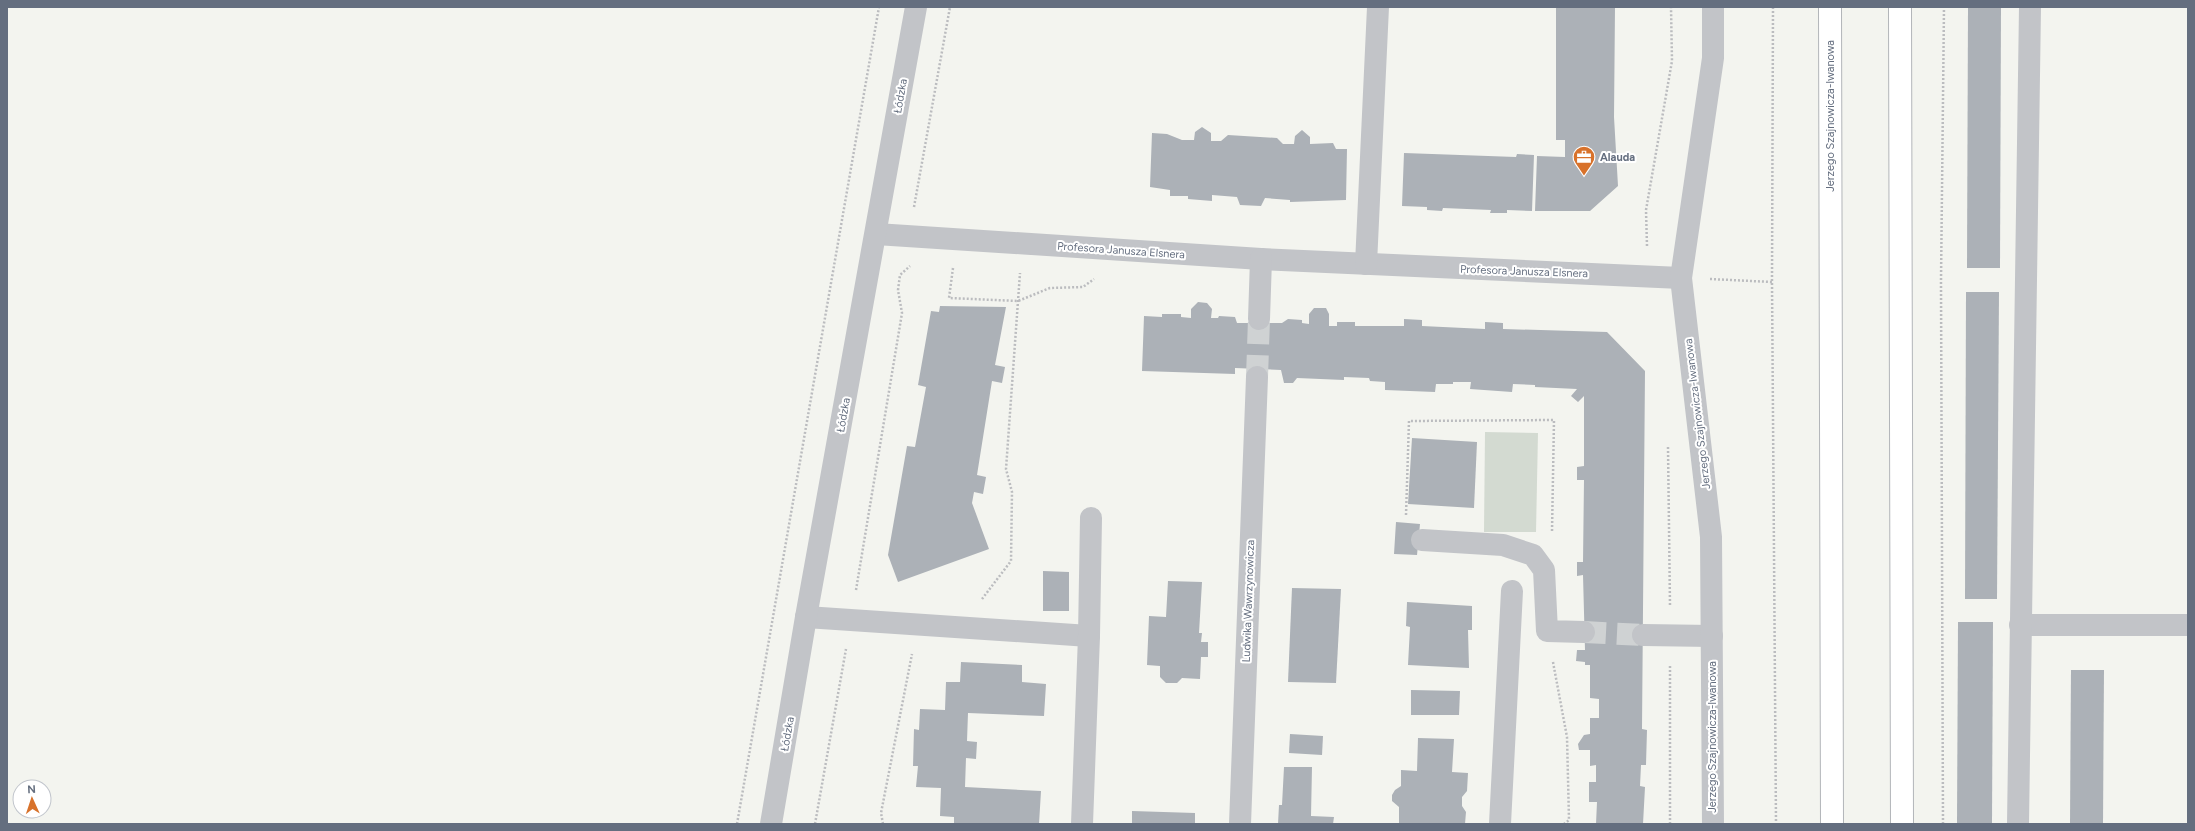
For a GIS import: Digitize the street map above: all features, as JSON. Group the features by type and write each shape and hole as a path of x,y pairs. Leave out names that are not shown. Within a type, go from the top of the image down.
{"main road":[{"name":"Jerzego Szajnowicza-Iwanowa","path":"1830,7 1832,824"},
{"path":"1900,7 1902,824"}],"street":[{"name":"Łódzka","path":"772,824 806,617 916,7"},
{"path":"1366,264 1378,7"},
{"name":"Jerzego Szajnowicza-Iwanowa","path":"1713,7 1713,58 1681,278 1711,537 1713,824"},
{"path":"2018,824 2030,7"},
{"name":"Profesora Janusza Elsnera","path":"876,234 934,239 1022,243 1261,259 1681,278"},
{"path":"1259,319 1261,259"},
{"name":"Ludwika Wawrzynowicza","path":"1240,824 1257,377"},
{"path":"1082,824 1089,636 1091,518"},
{"path":"1422,540 1503,545 1533,555 1544,570 1547,631 1584,632"},
{"path":"1500,824 1512,591"},
{"path":"806,617 1089,636"},
{"path":"2020,625 2188,625"},
{"path":"1643,635 1712,636"}],"path":[{"path":"737,824 879,7"},
{"path":"815,824 851,620 902,313 898,290 900,274 909,266 932,265 935,223 922,219 916,214 914,206 950,7"},
{"path":"1647,276 1646,210 1672,61 1671,7"},
{"path":"1773,7 1772,282 1776,824"},
{"path":"1943,824 1941,274 1944,7"},
{"path":"962,627 1011,561 1012,492 1006,469 1022,243"},
{"path":"1681,278 1772,282"},
{"path":"1422,540 1424,515 1405,515 1409,421 1554,420 1552,553 1544,570"},
{"path":"1668,445 1670,824"},
{"path":"883,824 881,813 918,624"},
{"path":"1547,631 1567,737 1568,820 1564,824"}],"shaded area":[{"path":"1485,432 1538,433 1536,532 1484,532"}],"building":[{"path":"1556,7 1615,7 1614,117 1618,186 1590,211 1535,211 1537,156 1565,157 1565,140 1556,140"},
{"path":"1968,7 2001,7 2000,268 1967,268"},
{"path":"1202,127 1211,133 1211,141 1221,141 1228,135 1277,138 1283,144 1294,144 1295,136 1302,130 1310,137 1310,144 1333,143 1336,149 1347,149 1346,200 1290,202 1290,200 1265,198 1261,206 1240,205 1237,197 1212,195 1212,201 1188,199 1188,196 1170,196 1170,190 1150,187 1152,133 1167,134 1182,140 1194,140 1195,132"},
{"path":"1404,153 1516,157 1517,154 1534,155 1532,211 1507,210 1507,213 1490,213 1491,210 1443,208 1442,211 1427,210 1427,207 1402,206"},
{"path":"1966,292 1999,292 1997,599 1965,599"},
{"path":"1198,302 1207,303 1212,309 1211,318 1218,318 1219,316 1235,317 1237,323 1282,323 1288,319 1302,320 1302,323 1309,324 1309,314 1314,308 1326,308 1329,314 1329,326 1337,326 1337,322 1355,322 1355,326 1404,326 1404,319 1422,320 1422,326 1485,329 1485,322 1503,323 1503,329 1607,332 1645,371 1642,729 1647,730 1646,765 1641,765 1640,786 1645,787 1643,824 1596,824 1597,802 1589,802 1589,782 1596,782 1596,765 1590,766 1590,750 1579,750 1578,744 1584,735 1590,734 1590,718 1599,718 1599,699 1590,698 1590,665 1585,665 1585,662 1576,661 1577,650 1585,650 1583,575 1577,576 1577,562 1583,562 1584,480 1577,480 1577,467 1584,466 1584,396 1578,402 1571,396 1577,389 1535,387 1535,385 1513,384 1512,392 1470,389 1471,382 1436,384 1435,392 1385,390 1385,382 1370,381 1369,378 1344,377 1344,380 1297,378 1293,383 1284,383 1281,370 1235,368 1235,374 1142,371 1144,316 1162,317 1162,314 1181,314 1181,317 1191,318 1191,309"},
{"path":"940,306 1006,307 995,365 1005,367 1002,383 992,381 977,475 986,477 983,494 974,492 972,503 989,549 898,582 888,555 907,446 915,447 926,387 918,385 931,311 939,312"},
{"path":"1412,438 1477,442 1474,508 1408,504"},
{"path":"1396,522 1420,524 1417,555 1394,554"},
{"path":"1043,571 1069,572 1069,611 1043,611"},
{"path":"1168,581 1202,582 1199,633 1202,633 1201,642 1208,642 1208,657 1201,657 1200,679 1182,678 1177,683 1166,683 1160,677 1160,666 1147,665 1149,616 1166,617"},
{"path":"1292,588 1341,589 1336,683 1288,682"},
{"path":"1407,602 1472,606 1472,630 1468,630 1469,668 1408,665 1410,627 1406,626"},
{"path":"1958,622 1993,622 1992,824 1957,824"},
{"path":"961,662 1022,665 1022,682 1046,684 1044,716 968,713 967,741 977,742 976,759 966,758 965,787 1041,791 1039,824 954,824 954,817 940,816 941,788 916,787 918,766 913,766 914,729 919,730 920,709 945,710 946,682 960,682"},
{"path":"2071,670 2104,670 2103,824 2070,824"},
{"path":"1411,690 1460,691 1459,715 1411,715"},
{"path":"1290,734 1323,736 1322,755 1289,753"},
{"path":"1418,738 1454,739 1452,772 1468,773 1467,791 1462,797 1462,806 1466,812 1465,824 1399,824 1399,807 1392,801 1392,795 1395,790 1401,786 1401,770 1417,771"},
{"path":"1284,767 1312,767 1311,816 1334,817 1333,824 1278,824 1279,805 1282,805"},
{"path":"1132,811 1195,813 1195,824 1132,824"}],"tunnel":[{"path":"1257,377 1259,319"},
{"path":"1584,632 1643,635"}],"place":[{"name":"Alauda","path":"1584,176"}]}
